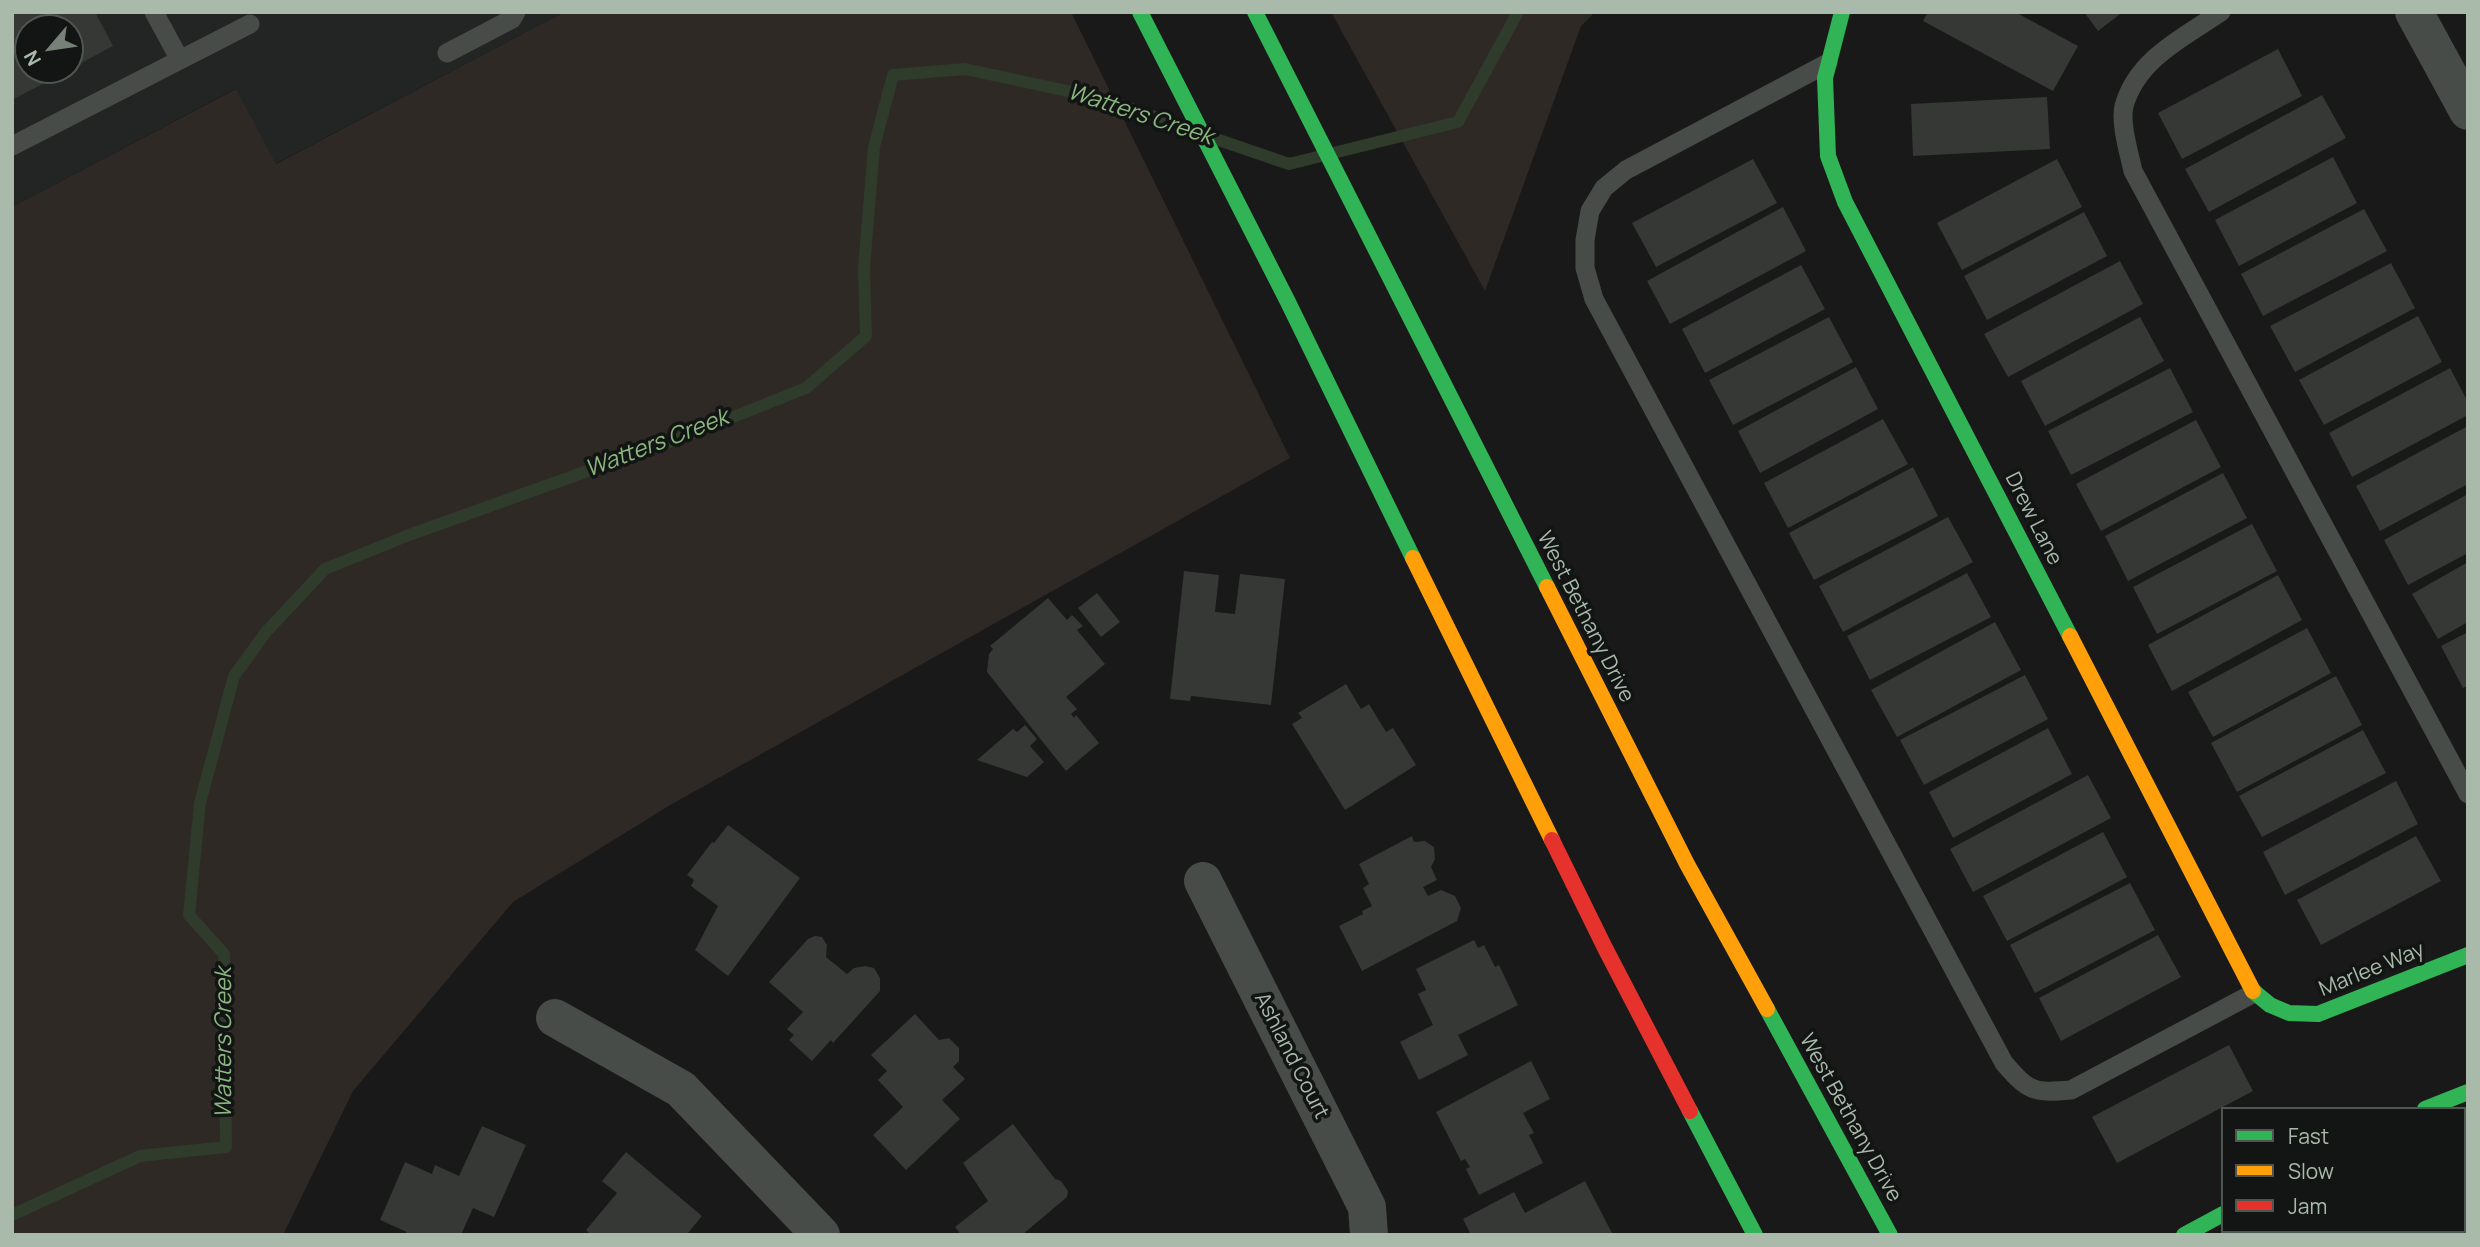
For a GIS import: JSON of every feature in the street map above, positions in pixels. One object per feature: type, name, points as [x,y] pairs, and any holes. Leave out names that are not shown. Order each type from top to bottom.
[{"type":"main road","points":[[1140,12],[1287,300],[1605,948],[1755,1235]]},
{"type":"main road","name":"West Bethany Drive","points":[[1255,12],[1687,864],[1890,1235]]},
{"type":"main road","name":"Drew Lane","points":[[1842,12],[1825,78],[1828,156],[1845,202],[2254,993]]},
{"type":"main road","name":"Marlee Way","points":[[2254,993],[2270,1005],[2290,1013],[2318,1014],[2468,955]]},
{"type":"main road","points":[[2430,1107],[2468,1092]]},
{"type":"main road","points":[[2183,1235],[2221,1215]]},
{"type":"street","points":[[2414,12],[2468,111]]},
{"type":"street","name":"Ashland Court","points":[[1203,881],[1367,1207],[1369,1235]]},
{"type":"street","points":[[555,1018],[681,1089],[821,1235]]},
{"type":"lane","points":[[154,12],[180,60]]},
{"type":"lane","points":[[447,53],[512,19],[516,12]]},
{"type":"lane","points":[[2221,12],[2156,56],[2137,79],[2124,107],[2126,138],[2133,171],[2468,794]]},
{"type":"lane","points":[[12,146],[250,24]]},
{"type":"lane","points":[[1829,63],[1626,170],[1604,188],[1590,211],[1585,240],[1585,268],[1594,299],[2004,1063],[2023,1085],[2045,1092],[2071,1090],[2254,993]]},
{"type":"shaded area","points":[[12,12],[564,12],[275,164],[235,89],[12,207]]},
{"type":"shaded area","points":[[564,12],[1071,12],[1290,458],[672,804],[513,902],[353,1091],[283,1235],[12,1235],[12,207],[236,89],[276,164]]},
{"type":"shaded area","points":[[1331,12],[1595,12],[1581,26],[1485,291]]},
{"type":"building","points":[[12,12],[95,12],[113,46],[84,62],[84,14],[14,14],[14,84],[42,84],[12,100]]},
{"type":"building","points":[[1928,12],[2015,12],[2078,46],[2053,91],[1923,21]]},
{"type":"building","points":[[2084,12],[2123,12],[2098,31]]},
{"type":"building","points":[[2278,49],[2302,96],[2182,159],[2158,113]]},
{"type":"building","points":[[2322,95],[2346,138],[2209,212],[2185,169]]},
{"type":"building","points":[[2047,97],[2050,149],[1913,156],[1911,104]]},
{"type":"building","points":[[2333,157],[2357,203],[2239,266],[2215,220]]},
{"type":"building","points":[[1753,159],[1777,203],[1656,267],[1632,223]]},
{"type":"building","points":[[2057,159],[2082,207],[1962,270],[1937,223]]},
{"type":"building","points":[[1783,207],[1806,251],[1670,324],[1647,281]]},
{"type":"building","points":[[2364,209],[2387,251],[2263,316],[2241,274]]},
{"type":"building","points":[[2084,212],[2107,256],[1987,320],[1964,276]]},
{"type":"building","points":[[2120,261],[2143,304],[2008,377],[1984,334]]},
{"type":"building","points":[[2391,263],[2415,308],[2295,372],[2270,326]]},
{"type":"building","points":[[1801,265],[1825,309],[1705,373],[1682,329]]},
{"type":"building","points":[[2418,316],[2442,362],[2324,425],[2299,380]]},
{"type":"building","points":[[1829,317],[1853,362],[1733,425],[1709,380]]},
{"type":"building","points":[[2140,317],[2164,361],[2045,426],[2021,381]]},
{"type":"building","points":[[1856,367],[1878,409],[1760,473],[1738,431]]},
{"type":"building","points":[[2170,368],[2193,412],[2071,475],[2048,431]]},
{"type":"building","points":[[2450,368],[2468,402],[2468,415],[2352,477],[2329,433]]},
{"type":"building","points":[[1883,419],[1908,464],[1788,528],[1764,483]]},
{"type":"building","points":[[2196,420],[2221,467],[2101,531],[2076,484]]},
{"type":"building","points":[[2468,426],[2468,484],[2380,531],[2356,486]]},
{"type":"building","points":[[1913,467],[1938,516],[1814,580],[1789,533]]},
{"type":"building","points":[[2223,473],[2247,518],[2128,581],[2105,536]]},
{"type":"building","points":[[2468,494],[2468,553],[2408,585],[2384,540]]},
{"type":"building","points":[[1948,517],[1973,562],[1843,632],[1819,586]]},
{"type":"building","points":[[2252,524],[2277,571],[2157,634],[2133,587]]},
{"type":"building","points":[[2468,562],[2468,622],[2438,639],[2412,594]]},
{"type":"building","points":[[1184,571],[1219,575],[1215,612],[1235,614],[1240,574],[1285,579],[1271,705],[1191,696],[1190,701],[1170,699]]},
{"type":"building","points":[[1967,573],[1991,617],[1870,680],[1847,636]]},
{"type":"building","points":[[2278,575],[2302,620],[2172,691],[2148,645]]},
{"type":"building","points":[[1097,593],[1120,622],[1101,637],[1078,608]]},
{"type":"building","points":[[1048,598],[1067,620],[1072,615],[1083,626],[1077,630],[1105,664],[1066,697],[1077,709],[1071,714],[1074,718],[1076,715],[1099,743],[1066,771],[987,672],[989,654],[993,649],[990,646]]},
{"type":"building","points":[[1995,622],[2021,670],[1897,737],[1871,690]]},
{"type":"building","points":[[2307,628],[2331,673],[2213,737],[2188,692]]},
{"type":"building","points":[[2468,632],[2468,686],[2463,688],[2441,646]]},
{"type":"building","points":[[2025,675],[2048,719],[1924,785],[1900,740]]},
{"type":"building","points":[[2336,676],[2362,725],[2237,792],[2211,743]]},
{"type":"building","points":[[1346,684],[1361,709],[1369,704],[1386,732],[1393,728],[1416,765],[1345,810],[1292,724],[1302,718],[1298,713]]},
{"type":"building","points":[[1025,725],[1037,739],[1030,746],[1044,762],[1027,777],[977,760],[1013,729],[1017,732]]},
{"type":"building","points":[[2048,728],[2072,774],[1953,838],[1929,792]]},
{"type":"building","points":[[2363,730],[2386,773],[2262,837],[2239,796]]},
{"type":"building","points":[[2088,775],[2111,818],[1973,892],[1950,849]]},
{"type":"building","points":[[2396,781],[2418,824],[2285,895],[2263,852]]},
{"type":"building","points":[[728,825],[800,878],[728,976],[695,950],[718,906],[691,886],[694,880],[687,875]]},
{"type":"building","points":[[2103,832],[2127,877],[2007,941],[1983,896]]},
{"type":"building","points":[[1412,836],[1414,842],[1425,841],[1434,847],[1435,859],[1431,867],[1437,880],[1423,887],[1428,896],[1441,890],[1455,896],[1461,908],[1457,921],[1362,971],[1339,926],[1363,914],[1362,911],[1372,906],[1363,888],[1369,884],[1359,864]]},
{"type":"building","points":[[2416,836],[2441,881],[2321,945],[2297,900]]},
{"type":"building","points":[[2130,883],[2155,930],[2035,993],[2010,945]]},
{"type":"building","points":[[2158,935],[2181,977],[2061,1041],[2039,998]]},
{"type":"building","points":[[822,937],[827,945],[826,957],[847,974],[854,968],[874,968],[880,978],[880,991],[833,1043],[831,1040],[812,1061],[789,1040],[794,1035],[787,1029],[803,1012],[769,982],[808,939]]},
{"type":"building","points":[[1474,940],[1478,948],[1484,945],[1495,967],[1499,965],[1518,1005],[1458,1035],[1468,1055],[1419,1080],[1400,1042],[1433,1025],[1418,994],[1426,990],[1416,969]]},
{"type":"building","points":[[915,1014],[939,1040],[949,1038],[959,1048],[959,1061],[953,1067],[965,1079],[942,1100],[960,1119],[906,1170],[873,1135],[903,1107],[878,1080],[887,1071],[871,1055]]},
{"type":"building","points":[[2229,1045],[2253,1091],[2117,1163],[2092,1117]]},
{"type":"building","points":[[1531,1061],[1550,1099],[1523,1113],[1534,1133],[1529,1135],[1543,1163],[1479,1195],[1466,1169],[1470,1167],[1465,1159],[1461,1161],[1436,1112]]},
{"type":"building","points":[[1013,1124],[1055,1179],[1061,1181],[1068,1191],[1067,1197],[1022,1235],[961,1235],[955,1227],[988,1201],[963,1163]]},
{"type":"building","points":[[482,1126],[526,1145],[494,1217],[473,1208],[461,1235],[405,1235],[407,1232],[380,1220],[405,1162],[432,1174],[435,1165],[459,1176]]},
{"type":"building","points":[[626,1152],[702,1216],[688,1233],[690,1235],[591,1235],[586,1230],[617,1193],[602,1181]]},
{"type":"building","points":[[1585,1181],[1613,1235],[1471,1235],[1463,1219],[1514,1192],[1525,1213]]},
{"type":"waterway","name":"Watters Creek","points":[[1213,138],[1289,164],[1458,122],[1518,12]]},
{"type":"waterway","name":"Watters Creek","points":[[12,1215],[140,1156],[226,1147],[224,954],[189,915],[200,803],[234,676],[266,632],[325,569],[409,535],[688,435],[806,388],[866,336],[864,268],[874,147],[893,75],[965,69],[1100,98],[1189,129]]},
{"type":"traffic: fast","points":[[1140,12],[1287,300],[1413,558]]},
{"type":"traffic: fast","points":[[1255,12],[1547,587]]},
{"type":"traffic: fast","points":[[1842,12],[1825,78],[1828,156],[1845,202],[2070,636]]},
{"type":"traffic: fast","points":[[2253,991],[2270,1005],[2289,1013],[2318,1014],[2468,955]]},
{"type":"traffic: fast","points":[[1767,1009],[1890,1235]]},
{"type":"traffic: fast","points":[[2430,1107],[2468,1092]]},
{"type":"traffic: fast","points":[[1690,1111],[1755,1235]]},
{"type":"traffic: fast","points":[[2184,1235],[2221,1215]]},
{"type":"traffic: slow","points":[[1413,558],[1552,840]]},
{"type":"traffic: slow","points":[[1547,587],[1687,864],[1767,1009]]},
{"type":"traffic: slow","points":[[2070,636],[2253,991]]},
{"type":"traffic: jam","points":[[1552,840],[1690,1111]]}]
